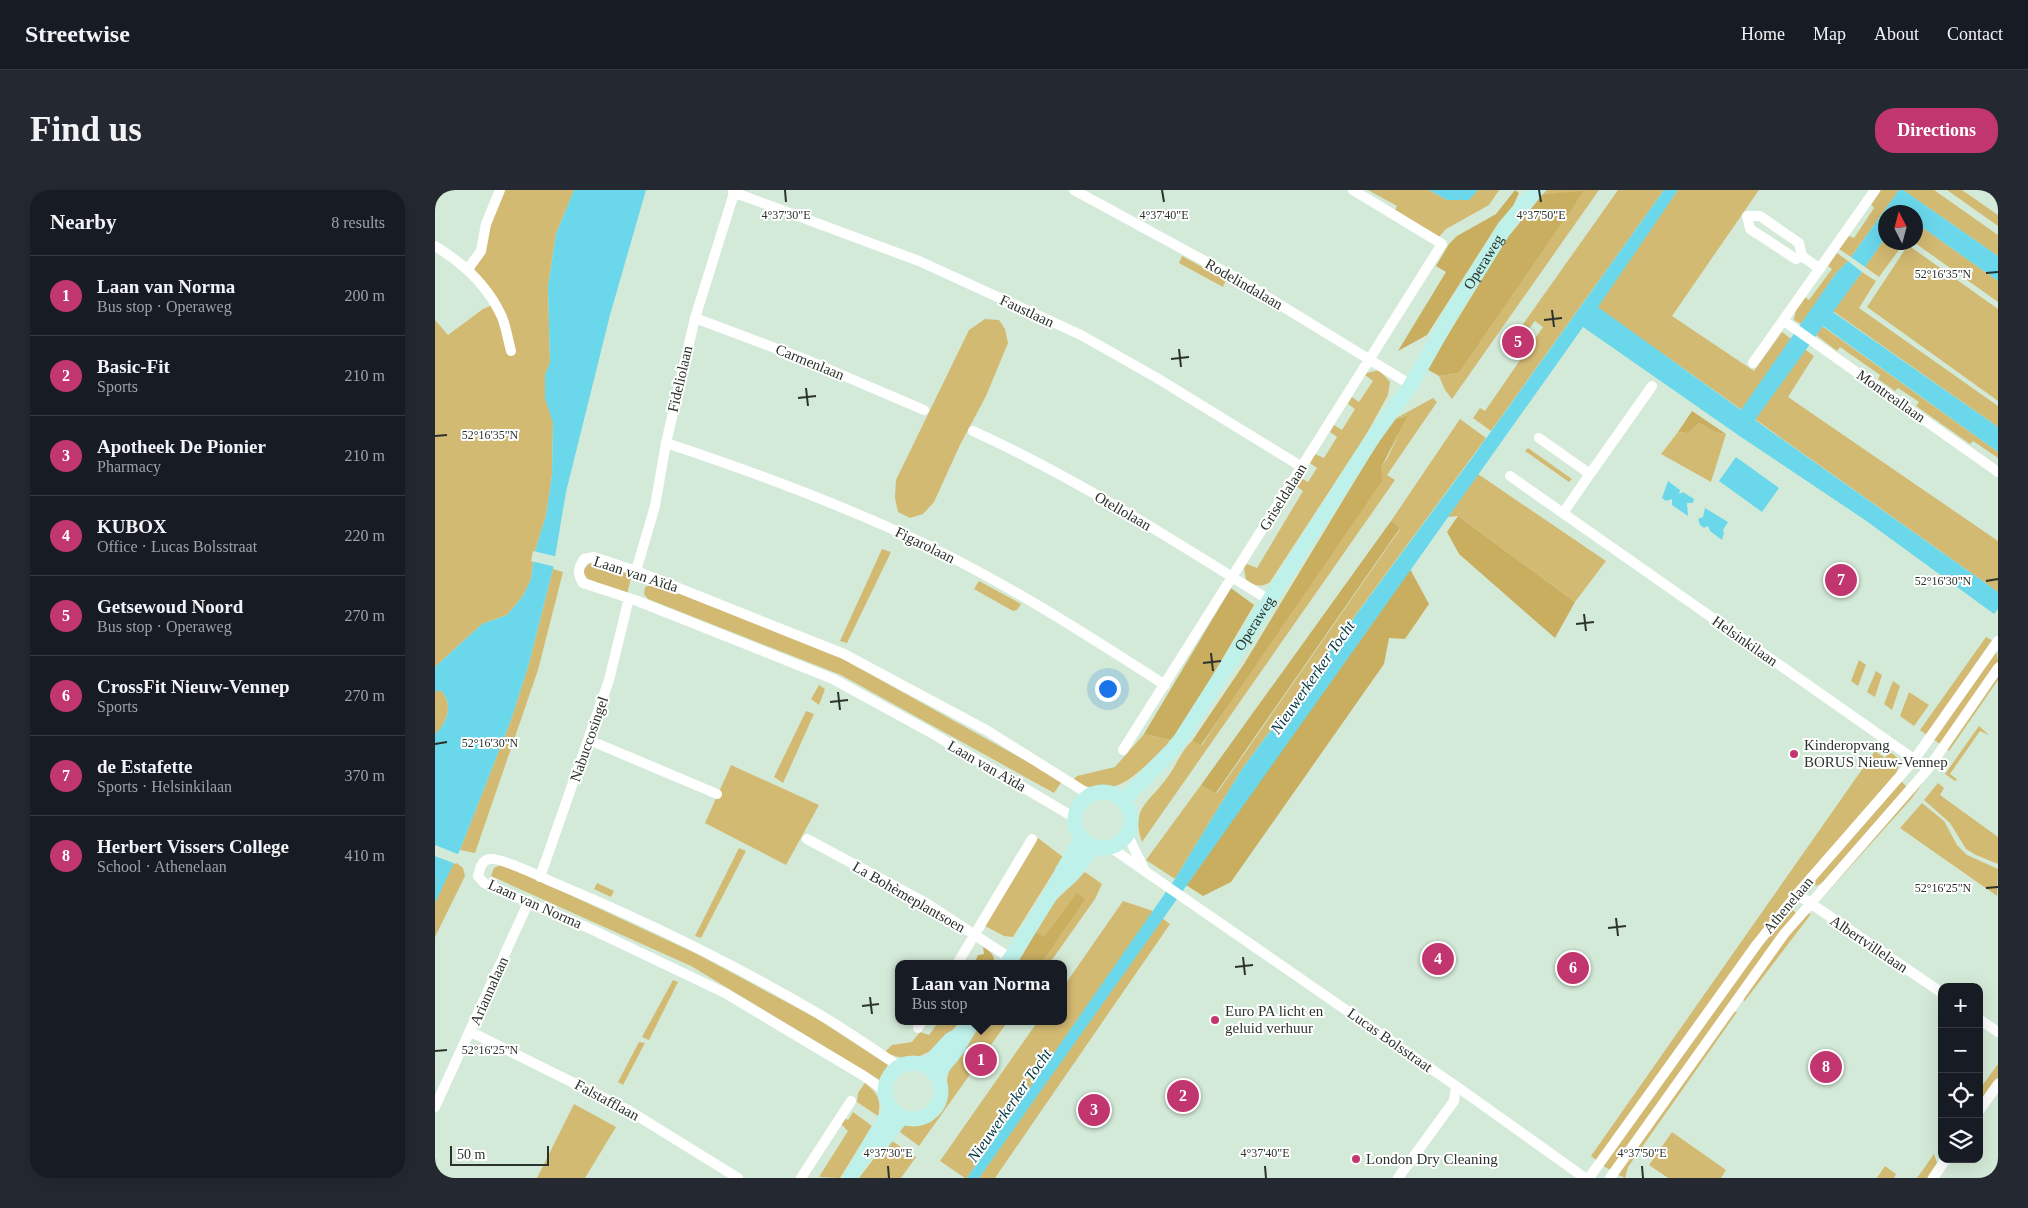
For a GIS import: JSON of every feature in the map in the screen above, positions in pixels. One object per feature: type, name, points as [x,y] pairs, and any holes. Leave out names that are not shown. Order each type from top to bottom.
[{"type":"main road","name":"Operaweg","points":[[1123,801],[1177,745],[1506,226],[1536,190]]},
{"type":"main road","points":[[1101,792],[1109,793],[1123,801],[1130,815],[1127,834],[1110,847],[1088,842],[1078,832],[1075,818],[1080,803],[1090,795],[1101,792]]},
{"type":"main road","points":[[1009,960],[1053,891],[1063,870],[1088,842]]},
{"type":"main road","points":[[931,1070],[959,1047],[968,1026]]},
{"type":"main road","points":[[913,1063],[931,1070],[941,1090],[938,1105],[926,1116],[910,1119],[897,1114],[885,1091],[889,1077],[900,1067],[913,1063]]},
{"type":"main road","points":[[850,1178],[867,1152],[873,1134],[897,1114]]},
{"type":"street","points":[[469,269],[481,250],[487,224],[500,190]]},
{"type":"street","name":"Rodelindalaan","points":[[1074,190],[1238,279],[1407,382]]},
{"type":"street","name":"Griseldalaan","points":[[1123,750],[1442,244],[1353,190]]},
{"type":"street","points":[[1753,363],[1875,190]]},
{"type":"street","name":"Fideliolaan","points":[[636,571],[655,506],[666,443],[695,318],[734,191]]},
{"type":"street","name":"Faustlaan","points":[[734,191],[919,261],[1081,335],[1157,378],[1302,468]]},
{"type":"street","points":[[1802,256],[1796,259],[1782,252],[1750,229],[1747,216],[1760,216],[1799,243],[1802,256],[1820,269]]},
{"type":"street","points":[[435,246],[469,269],[501,316],[511,351]]},
{"type":"street","name":"Carmenlaan","points":[[695,318],[807,360],[924,410]]},
{"type":"street","name":"Montreallaan","points":[[1784,321],[1998,472]]},
{"type":"street","points":[[1563,513],[1651,386]]},
{"type":"street","name":"Otellolaan","points":[[973,431],[1013,449],[1172,539],[1269,600]]},
{"type":"street","points":[[1539,438],[1590,474]]},
{"type":"street","name":"Figarolaan","points":[[666,443],[784,484],[901,533],[960,562],[1037,606],[1165,685]]},
{"type":"street","name":"Helsinkilaan","points":[[1510,476],[1928,769]]},
{"type":"street","name":"Laan van Aïda","points":[[1075,818],[928,731],[833,680],[629,598],[583,583],[578,573],[579,566],[584,559],[594,557],[636,571],[844,654],[985,730],[1090,795]]},
{"type":"street","name":"Nabuccosingel","points":[[540,877],[609,680],[629,598]]},
{"type":"street","name":"Athenelaan","points":[[1589,1178],[1757,944],[1797,894],[1914,760],[1998,641]]},
{"type":"street","name":"Athenelaan","points":[[1610,1178],[1755,973],[1809,903],[1928,769],[1998,668]]},
{"type":"street","points":[[589,740],[717,794]]},
{"type":"street","points":[[1127,834],[1144,869]]},
{"type":"street","name":"La Bohèmeplantsoen","points":[[807,839],[926,903],[974,935],[1007,960]]},
{"type":"street","points":[[959,960],[1032,839]]},
{"type":"street","name":"Lucas Bolsstraat","points":[[1110,847],[1132,864],[1144,869],[1165,883],[1585,1178]]},
{"type":"street","name":"Laan van Norma","points":[[885,1091],[865,1076],[725,993],[529,901],[484,883],[478,876],[481,866],[488,859],[492,858],[540,877],[699,948],[824,1017],[900,1067]]},
{"type":"street","name":"Albertvillelaan","points":[[1797,894],[1938,990]]},
{"type":"street","name":"Ariannalaan","points":[[435,1107],[471,1032],[529,901]]},
{"type":"street","points":[[1983,1022],[1998,1032]]},
{"type":"street","name":"Falstafflaan","points":[[471,1032],[628,1110],[738,1178]]},
{"type":"street","points":[[1983,1105],[1998,1084]]},
{"type":"street","points":[[1398,1178],[1454,1101],[1456,1086]]},
{"type":"street","points":[[801,1178],[851,1100]]},
{"type":"street","points":[[1933,1178],[1942,1163]]},
{"type":"shaded area","points":[[504,190],[574,190],[556,234],[548,287],[550,363],[545,375],[546,398],[553,423],[552,475],[546,516],[535,551],[531,579],[523,596],[507,615],[482,624],[435,667],[435,320],[448,335],[483,309],[497,303],[474,269],[483,256],[491,223]]},
{"type":"shaded area","points":[[1368,190],[1429,190],[1447,200],[1469,200],[1478,190],[1499,190],[1489,205],[1446,229],[1439,237],[1395,210],[1397,206]]},
{"type":"shaded area","points":[[1515,190],[1519,193],[1513,206],[1499,222],[1427,335],[1398,351],[1446,272],[1436,266],[1449,244],[1457,236],[1496,214]]},
{"type":"shaded area","points":[[1547,190],[1599,190],[1452,399],[1445,390],[1439,376],[1459,373],[1583,192],[1543,194]]},
{"type":"shaded area","points":[[1618,190],[1664,190],[1491,431],[1473,418],[1480,408],[1485,411],[1543,327],[1535,321],[1527,331],[1521,327]]},
{"type":"shaded area","points":[[1678,190],[1759,190],[1672,316],[1754,371],[1782,332],[1814,356],[1788,397],[1998,541],[1998,592],[1597,307]]},
{"type":"shaded area","points":[[1881,190],[1899,190],[1888,205],[1878,205],[1878,219],[1851,257],[1839,249],[1849,236],[1854,238],[1874,208],[1871,204]]},
{"type":"shaded area","points":[[1903,190],[1934,190],[1998,235],[1998,256]]},
{"type":"shaded area","points":[[1947,190],[1962,190],[1998,215],[1998,226]]},
{"type":"shaded area","points":[[1584,191],[1459,373],[1439,376],[1427,369],[1508,237],[1543,194]]},
{"type":"shaded area","points":[[1923,228],[1998,281],[1998,302],[1923,249]]},
{"type":"shaded area","points":[[1878,248],[1878,250],[1899,250],[1879,277],[1865,267]]},
{"type":"shaded area","points":[[1905,250],[1915,250],[1998,309],[1998,401],[1867,307]]},
{"type":"shaded area","points":[[1837,253],[1848,261],[1836,273],[1801,324],[1794,320],[1796,309],[1805,297],[1809,300],[1832,269],[1828,266]]},
{"type":"shaded area","points":[[1182,256],[1226,280],[1223,287],[1179,263]]},
{"type":"shaded area","points":[[1862,272],[1876,281],[1859,308],[1998,406],[1998,427],[1833,311]]},
{"type":"shaded area","points":[[985,319],[999,320],[1005,329],[1008,343],[986,396],[960,445],[934,502],[923,514],[910,518],[898,512],[895,498],[896,480],[969,330]]},
{"type":"shaded area","points":[[1822,326],[1998,452],[1998,458],[1973,441],[1970,444],[1916,406],[1919,402],[1898,388],[1895,391],[1878,379],[1880,375],[1840,347],[1837,351],[1816,335]]},
{"type":"shaded area","points":[[1379,370],[1390,382],[1388,395],[1366,435],[1270,582],[1261,586],[1249,582],[1246,580],[1244,568],[1247,564],[1257,568],[1303,491],[1296,486],[1301,478],[1308,482],[1317,468],[1310,463],[1315,454],[1324,458],[1337,437],[1330,432],[1334,425],[1342,430],[1355,409],[1348,404],[1352,397],[1359,402],[1373,381],[1365,375]]},
{"type":"shaded area","points":[[1433,398],[1437,402],[1387,475],[1395,480],[1142,842],[1138,821],[1143,806],[1160,787],[1188,745],[1192,741],[1202,745],[1388,457],[1407,415],[1391,421]]},
{"type":"shaded area","points":[[1692,411],[1726,434],[1715,432],[1699,423],[1688,433],[1678,432]]},
{"type":"shaded area","points":[[1408,415],[1381,468],[1382,481],[1201,745],[1192,741],[1244,664],[1391,421]]},
{"type":"shaded area","points":[[1460,419],[1486,438],[1242,769],[1175,879],[1146,860],[1201,785],[1217,793],[1400,529],[1391,521]]},
{"type":"shaded area","points":[[1699,423],[1715,432],[1726,434],[1711,482],[1661,454],[1678,432],[1688,433]]},
{"type":"shaded area","points":[[1528,448],[1572,479],[1569,482],[1525,451]]},
{"type":"shaded area","points":[[1478,474],[1606,561],[1575,602],[1458,516],[1448,517]]},
{"type":"shaded area","points":[[1458,516],[1575,602],[1555,638],[1459,554],[1447,532]]},
{"type":"shaded area","points":[[1391,521],[1400,528],[1216,793],[1201,785]]},
{"type":"shaded area","points":[[882,549],[891,552],[847,643],[840,641]]},
{"type":"shaded area","points":[[590,563],[632,574],[627,594],[588,579],[584,574],[584,569]]},
{"type":"shaded area","points":[[553,569],[563,572],[538,670],[475,853],[460,850],[511,720],[528,667]]},
{"type":"shaded area","points":[[1410,569],[1429,604],[1405,639],[1389,638],[1384,664],[1231,882],[1203,896],[1186,885]]},
{"type":"shaded area","points":[[979,581],[1021,604],[1017,610],[1013,611],[974,589]]},
{"type":"shaded area","points":[[655,582],[843,659],[1062,781],[1054,793],[841,675],[648,599],[644,594],[645,587]]},
{"type":"shaded area","points":[[1231,588],[1254,605],[1181,729],[1170,740],[1144,734]]},
{"type":"shaded area","points":[[1986,637],[1992,640],[1927,735],[1920,730]]},
{"type":"shaded area","points":[[1996,650],[1998,661],[1940,744],[1933,739]]},
{"type":"shaded area","points":[[1859,660],[1866,665],[1858,686],[1851,681]]},
{"type":"shaded area","points":[[1876,671],[1882,675],[1875,697],[1867,692]]},
{"type":"shaded area","points":[[1998,674],[1998,680],[1949,751],[1946,749]]},
{"type":"shaded area","points":[[1893,681],[1900,686],[1892,710],[1884,704]]},
{"type":"shaded area","points":[[819,685],[825,689],[819,705],[811,699]]},
{"type":"shaded area","points":[[440,690],[447,700],[448,712],[443,724],[435,734],[435,692]]},
{"type":"shaded area","points":[[1909,692],[1929,705],[1914,726],[1900,716]]},
{"type":"shaded area","points":[[806,711],[814,714],[783,783],[774,777]]},
{"type":"shaded area","points":[[1979,726],[1989,735],[1980,731],[1950,774],[1957,779],[1955,781],[1945,774]]},
{"type":"shaded area","points":[[1144,734],[1170,740],[1145,766],[1125,782],[1114,787],[1101,788],[1088,787],[1072,781],[1077,776],[1115,767]]},
{"type":"shaded area","points":[[1875,751],[1885,758],[1890,752],[1898,758],[1899,765],[1896,774],[1803,880],[1598,1161],[1591,1156]]},
{"type":"shaded area","points":[[731,765],[819,805],[786,865],[705,823]]},
{"type":"shaded area","points":[[1900,780],[1907,787],[1822,883],[1816,886],[1813,881]]},
{"type":"shaded area","points":[[1924,781],[1912,798],[1824,896]]},
{"type":"shaded area","points":[[1938,783],[1944,788],[1940,795],[1998,837],[1998,864],[1966,849],[1950,823],[1924,800]]},
{"type":"shaded area","points":[[1922,803],[1944,821],[1957,845],[1967,855],[1998,869],[1997,896],[1900,828]]},
{"type":"shaded area","points":[[1038,838],[1063,857],[1013,937],[1004,936],[985,926]]},
{"type":"shaded area","points":[[739,848],[746,851],[701,938],[695,936]]},
{"type":"shaded area","points":[[454,861],[463,868],[465,876],[435,937],[435,903]]},
{"type":"shaded area","points":[[503,864],[697,954],[816,1018],[888,1065],[880,1080],[691,966],[491,876],[494,868]]},
{"type":"shaded area","points":[[1085,872],[1102,884],[1095,899],[1052,960],[1044,960],[1084,899],[1077,894],[1044,938],[1036,932],[1054,902]]},
{"type":"shaded area","points":[[597,883],[614,891],[611,897],[594,889]]},
{"type":"shaded area","points":[[1077,893],[1085,899],[1044,960],[1019,960],[1036,932],[1044,937]]},
{"type":"shaded area","points":[[1123,901],[1153,911],[967,1178],[965,1178],[940,1161],[1035,1025],[1067,1025],[1067,982]]},
{"type":"shaded area","points":[[1791,908],[1796,913],[1611,1170],[1603,1166],[1753,954]]},
{"type":"shaded area","points":[[1808,914],[1811,914],[1744,1002],[1743,997],[1784,940]]},
{"type":"shaded area","points":[[1162,918],[1170,924],[995,1178],[979,1178]]},
{"type":"shaded area","points":[[983,947],[992,954],[994,960],[976,960],[978,955],[984,954]]},
{"type":"shaded area","points":[[673,980],[678,982],[649,1040],[642,1037]]},
{"type":"shaded area","points":[[1733,1012],[1737,1012],[1628,1167],[1625,1178],[1617,1174]]},
{"type":"shaded area","points":[[936,1025],[956,1025],[936,1047],[918,1057],[897,1057],[885,1052],[892,1045],[912,1042],[920,1032],[929,1035]]},
{"type":"shaded area","points":[[980,1025],[1005,1025],[919,1146],[897,1130],[906,1124],[931,1119],[942,1110],[946,1098],[948,1073]]},
{"type":"shaded area","points":[[639,1042],[645,1043],[623,1085],[618,1082]]},
{"type":"shaded area","points":[[1998,1064],[1998,1077],[1983,1098],[1983,1085]]},
{"type":"shaded area","points":[[865,1083],[878,1097],[878,1116],[857,1102],[858,1093]]},
{"type":"shaded area","points":[[574,1104],[616,1127],[585,1178],[537,1178]]},
{"type":"shaded area","points":[[853,1112],[872,1126],[840,1178],[819,1177],[848,1131],[841,1124],[844,1118],[848,1120]]},
{"type":"shaded area","points":[[1672,1132],[1726,1170],[1721,1178],[1668,1178],[1649,1165]]},
{"type":"shaded area","points":[[889,1139],[901,1147],[899,1152],[908,1158],[911,1154],[916,1157],[901,1178],[859,1178]]},
{"type":"shaded area","points":[[1934,1154],[1937,1163],[1927,1178],[1917,1178]]},
{"type":"shaded area","points":[[1885,1166],[1896,1174],[1894,1178],[1877,1178]]},
{"type":"water","points":[[574,190],[646,190],[610,315],[566,492],[553,569],[528,667],[511,720],[460,850],[435,903],[435,734],[446,718],[448,706],[447,700],[440,690],[435,692],[435,667],[482,624],[507,615],[523,596],[531,579],[535,551],[546,516],[552,475],[553,423],[545,398],[545,375],[550,363],[548,287],[556,234]]},
{"type":"water","points":[[1429,190],[1478,190],[1469,200],[1447,200]]},
{"type":"water","name":"Nieuwerkerker Tocht","points":[[1664,190],[1678,190],[1598,307],[1741,410],[1836,273],[1848,261],[1862,272],[1833,312],[1998,427],[1998,452],[1823,326],[1755,420],[1998,592],[1998,609],[1994,614],[1865,520],[1741,437],[1583,327],[979,1178],[967,1178],[1175,879],[1242,769],[1472,458]]},
{"type":"water","points":[[1899,190],[1903,190],[1998,256],[1998,281],[1923,228],[1923,205],[1888,205]]},
{"type":"water","points":[[1878,219],[1878,248],[1865,267],[1851,257]]},
{"type":"water","points":[[1736,457],[1779,488],[1762,512],[1719,481]]},
{"type":"water","points":[[1668,481],[1680,490],[1679,494],[1683,492],[1694,499],[1693,503],[1687,503],[1688,516],[1672,505],[1672,499],[1666,501],[1662,498]]},
{"type":"water","points":[[1705,508],[1728,522],[1723,530],[1722,540],[1710,531],[1708,526],[1704,528],[1700,525],[1698,519],[1703,517]]},
{"type":"pier","points":[[533,551],[558,557],[556,567],[531,561]]},
{"type":"pier","points":[[435,845],[460,855],[456,864],[435,856]]},
{"type":"place","name":"Getsewoud Noord","points":[[1518,342]]},
{"type":"place","name":"de Estafette","points":[[1841,580]]},
{"type":"place","name":"Kinderopvang BORUS Nieuw-Vennep","points":[[1794,754]]},
{"type":"place","name":"KUBOX","points":[[1438,959]]},
{"type":"place","name":"CrossFit Nieuw-Vennep","points":[[1573,968]]},
{"type":"place","name":"Euro PA licht en geluid verhuur","points":[[1215,1020]]},
{"type":"place","name":"Laan van Norma","points":[[981,1060]]},
{"type":"place","name":"Herbert Vissers College","points":[[1826,1067]]},
{"type":"place","name":"Basic-Fit","points":[[1183,1096]]},
{"type":"place","name":"Apotheek De Pionier","points":[[1094,1110]]},
{"type":"place","name":"London Dry Cleaning","points":[[1356,1159]]}]
